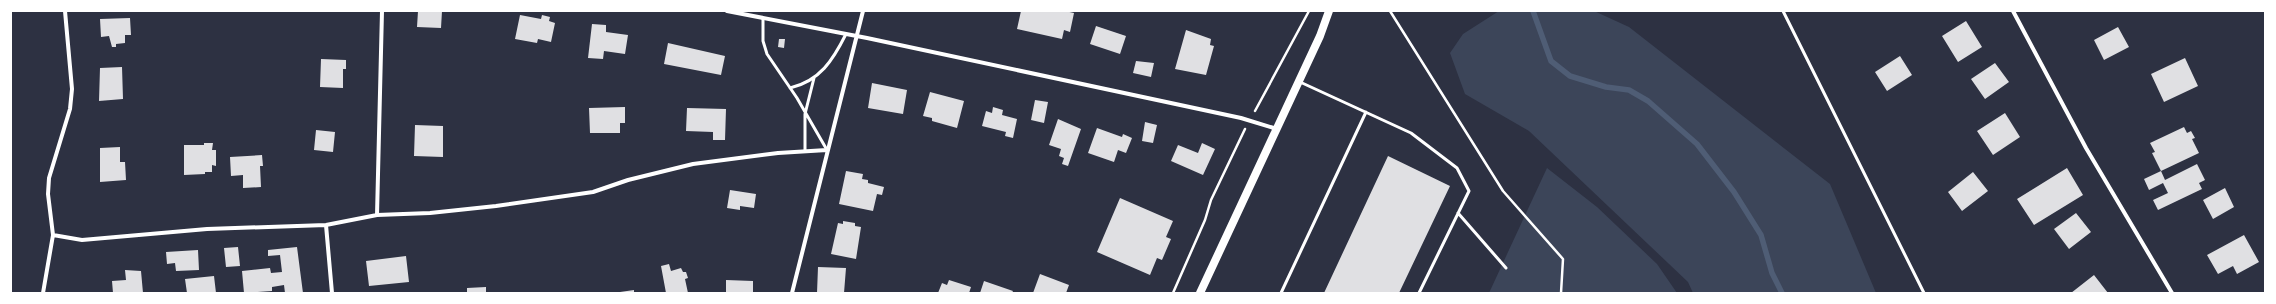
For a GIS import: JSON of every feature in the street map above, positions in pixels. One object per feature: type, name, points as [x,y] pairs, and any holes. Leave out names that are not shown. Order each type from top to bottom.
[{"type":"main road","points":[[1200,293],[1299,82],[1329,11]]},
{"type":"street","points":[[43,293],[53,234],[48,194],[49,178],[70,109],[72,89],[65,11]]},
{"type":"street","points":[[377,215],[382,11]]},
{"type":"street","points":[[726,11],[856,36],[1249,120],[1277,129]]},
{"type":"street","points":[[792,293],[863,11]]},
{"type":"street","points":[[2013,11],[2086,148],[2172,293]]},
{"type":"street","points":[[53,234],[82,240],[207,229],[326,225],[377,215],[430,213],[496,206],[593,192],[628,180],[693,164],[805,151],[827,150]]},
{"type":"street","points":[[326,225],[332,293]]},
{"type":"lane","points":[[1783,11],[1924,293]]},
{"type":"lane","points":[[763,18],[763,41],[767,54],[790,88],[804,114],[827,150]]},
{"type":"lane","points":[[790,88],[802,85],[814,78],[835,56],[846,34]]},
{"type":"lane","points":[[805,151],[804,114],[814,78]]},
{"type":"lane","points":[[1299,82],[1411,133],[1457,168],[1469,191],[1419,293]]},
{"type":"lane","points":[[1281,293],[1366,112]]},
{"type":"lane","points":[[1458,213],[1506,268]]},
{"type":"path","points":[[1173,293],[1205,220],[1212,200],[1249,120],[1309,11]]},
{"type":"path","points":[[1390,11],[1503,191],[1563,259],[1561,293]]},
{"type":"shaded area","points":[[1499,11],[1594,11],[1629,27],[1830,184],[1876,293],[1693,293],[1688,282],[1529,131],[1465,94],[1450,53],[1463,34]]},
{"type":"shaded area","points":[[1547,168],[1597,207],[1657,264],[1677,293],[1489,293]]},
{"type":"building","points":[[418,11],[442,11],[441,28],[417,27]]},
{"type":"building","points":[[1021,11],[1065,11],[1074,13],[1070,32],[1064,30],[1062,39],[1017,29]]},
{"type":"building","points":[[520,15],[541,19],[542,15],[550,17],[549,21],[555,23],[551,42],[538,39],[537,43],[515,39]]},
{"type":"building","points":[[130,18],[131,35],[125,35],[125,43],[116,44],[116,47],[112,47],[109,36],[101,37],[100,19]]},
{"type":"building","points":[[1966,21],[1982,47],[1958,62],[1942,36]]},
{"type":"building","points":[[592,24],[606,25],[606,32],[628,35],[625,54],[604,51],[603,59],[588,58]]},
{"type":"building","points":[[1096,26],[1126,36],[1120,54],[1090,44]]},
{"type":"building","points":[[2118,27],[2129,47],[2104,60],[2094,40]]},
{"type":"building","points":[[1186,30],[1211,39],[1210,45],[1214,46],[1206,75],[1175,69]]},
{"type":"building","points":[[779,39],[785,39],[784,48],[778,47]]},
{"type":"building","points":[[668,43],[725,56],[721,75],[664,64]]},
{"type":"building","points":[[1900,56],[1912,75],[1887,91],[1875,72]]},
{"type":"building","points":[[2185,58],[2198,86],[2164,102],[2151,74]]},
{"type":"building","points":[[321,59],[346,60],[346,69],[343,69],[343,88],[320,87]]},
{"type":"building","points":[[1136,61],[1154,63],[1151,77],[1133,73]]},
{"type":"building","points":[[1995,63],[2009,82],[1985,99],[1971,79]]},
{"type":"building","points":[[122,67],[123,99],[99,101],[100,68]]},
{"type":"building","points":[[872,83],[907,90],[903,114],[868,108]]},
{"type":"building","points":[[930,92],[964,101],[957,128],[932,121],[932,118],[923,116]]},
{"type":"building","points":[[1035,100],[1048,102],[1044,123],[1031,120]]},
{"type":"building","points":[[625,107],[625,123],[620,123],[620,133],[590,133],[589,108]]},
{"type":"building","points":[[993,107],[1003,110],[1002,115],[1017,119],[1013,138],[1005,136],[1006,132],[982,126],[986,111],[992,113]]},
{"type":"building","points":[[687,108],[726,109],[725,140],[713,140],[713,132],[686,131]]},
{"type":"building","points":[[2005,113],[2020,137],[1993,155],[1977,131]]},
{"type":"building","points":[[1058,119],[1081,129],[1068,166],[1062,164],[1064,158],[1059,156],[1061,149],[1049,145]]},
{"type":"building","points":[[1145,122],[1157,125],[1153,143],[1142,141]]},
{"type":"building","points":[[415,125],[443,126],[443,157],[414,156]]},
{"type":"building","points":[[2184,127],[2187,133],[2191,131],[2195,138],[2192,139],[2199,153],[2161,171],[2152,153],[2155,152],[2150,143]]},
{"type":"building","points":[[1097,128],[1122,137],[1123,134],[1132,138],[1126,153],[1118,150],[1114,162],[1088,153]]},
{"type":"building","points":[[316,130],[335,132],[333,152],[314,150]]},
{"type":"building","points":[[204,143],[213,143],[212,150],[216,150],[216,166],[212,165],[212,172],[205,172],[205,174],[184,175],[184,145],[204,145]]},
{"type":"building","points":[[1202,143],[1215,149],[1203,175],[1171,161],[1178,145],[1198,153]]},
{"type":"building","points":[[120,147],[120,162],[125,162],[126,180],[100,182],[100,148]]},
{"type":"building","points":[[262,155],[263,166],[260,166],[261,187],[243,188],[243,175],[231,176],[230,157]]},
{"type":"building","points":[[1388,156],[1450,186],[1399,293],[1324,293]]},
{"type":"building","points":[[2197,164],[2205,180],[2199,183],[2202,189],[2158,210],[2153,200],[2168,193],[2163,183],[2149,190],[2144,179],[2161,171],[2165,180]]},
{"type":"building","points":[[2067,168],[2083,195],[2034,225],[2017,199]]},
{"type":"building","points":[[846,171],[863,174],[862,179],[868,180],[868,183],[884,187],[882,195],[877,194],[873,211],[839,204]]},
{"type":"building","points":[[1973,172],[1988,191],[1962,211],[1948,192]]},
{"type":"building","points":[[2225,188],[2234,207],[2213,219],[2203,200]]},
{"type":"building","points":[[730,190],[756,194],[754,208],[740,206],[740,210],[727,208]]},
{"type":"building","points":[[1120,198],[1173,221],[1166,237],[1171,239],[1162,260],[1157,258],[1150,275],[1097,252]]},
{"type":"building","points":[[2076,213],[2091,232],[2069,249],[2054,229]]},
{"type":"building","points":[[843,221],[855,223],[855,226],[861,227],[856,259],[831,254],[838,223],[843,224]]},
{"type":"building","points":[[2244,235],[2259,262],[2237,274],[2233,266],[2218,274],[2207,255]]},
{"type":"building","points":[[238,247],[240,266],[226,267],[224,248]]},
{"type":"building","points":[[297,247],[303,293],[285,293],[284,285],[272,287],[272,291],[244,293],[242,271],[270,268],[271,273],[282,272],[280,255],[268,256],[268,250]]},
{"type":"building","points":[[198,250],[199,270],[176,271],[175,263],[167,264],[166,252]]},
{"type":"building","points":[[406,256],[409,282],[369,286],[366,261]]},
{"type":"building","points":[[669,264],[671,271],[681,268],[683,272],[686,272],[688,278],[685,279],[688,293],[666,293],[661,266]]},
{"type":"building","points":[[818,267],[846,268],[844,293],[817,293]]},
{"type":"building","points":[[125,270],[141,271],[143,293],[113,293],[112,281],[126,280]]},
{"type":"building","points":[[1040,274],[1069,285],[1066,293],[1033,293]]},
{"type":"building","points":[[2094,275],[2108,293],[2071,293]]},
{"type":"building","points":[[214,276],[216,293],[187,293],[185,279]]},
{"type":"building","points":[[726,280],[753,281],[753,293],[726,293]]},
{"type":"building","points":[[949,280],[971,287],[969,293],[938,293],[942,283],[947,285]]},
{"type":"building","points":[[984,281],[1013,291],[1012,293],[980,293]]},
{"type":"building","points":[[486,287],[486,293],[467,293],[467,288]]},
{"type":"building","points":[[634,290],[634,293],[620,293],[620,292]]},
{"type":"waterway","points":[[1533,11],[1551,61],[1570,76],[1606,87],[1629,90],[1648,101],[1697,144],[1734,192],[1761,235],[1772,273],[1782,293]]}]
